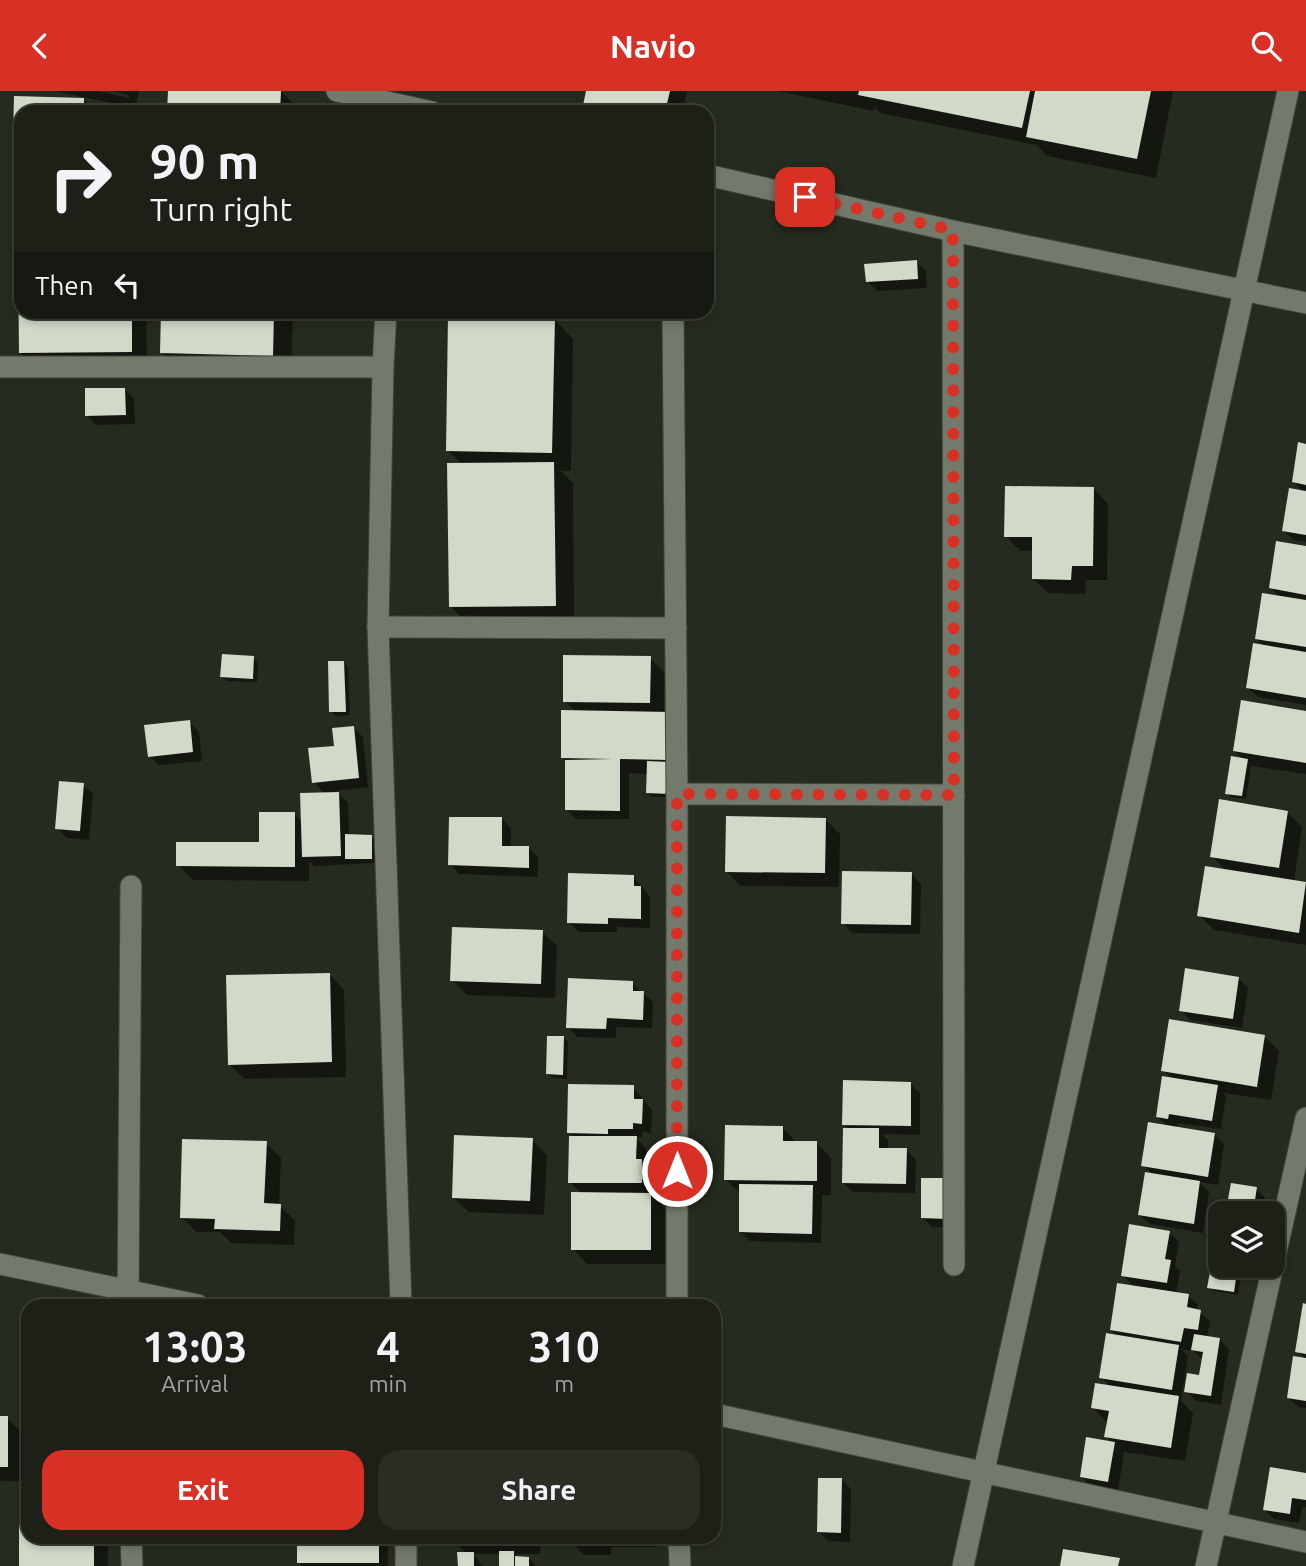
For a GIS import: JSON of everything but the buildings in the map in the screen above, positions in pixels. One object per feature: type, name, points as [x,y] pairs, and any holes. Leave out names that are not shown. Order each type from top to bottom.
[{"type":"street","points":[[337,91],[399,102]]},
{"type":"street","points":[[963,1566],[1288,91]]},
{"type":"street","points":[[714,177],[953,230],[1306,303]]},
{"type":"street","points":[[953,230],[954,1265]]},
{"type":"street","points":[[386,319],[379,627],[401,1299]]},
{"type":"street","points":[[673,319],[677,1299]]},
{"type":"street","points":[[0,367],[383,367]]},
{"type":"street","points":[[379,627],[676,628]]},
{"type":"street","points":[[677,794],[954,795]]},
{"type":"street","points":[[0,1264],[128,1298],[131,885]]},
{"type":"street","points":[[1206,1566],[1306,1118]]},
{"type":"street","points":[[721,1415],[1306,1542]]},
{"type":"street","points":[[131,1544],[132,1566]]},
{"type":"street","points":[[406,1544],[406,1566]]},
{"type":"street","points":[[679,1544],[680,1566]]},
{"type":"route","points":[[677,1171],[677,794],[954,795],[953,230],[805,197]]}]
